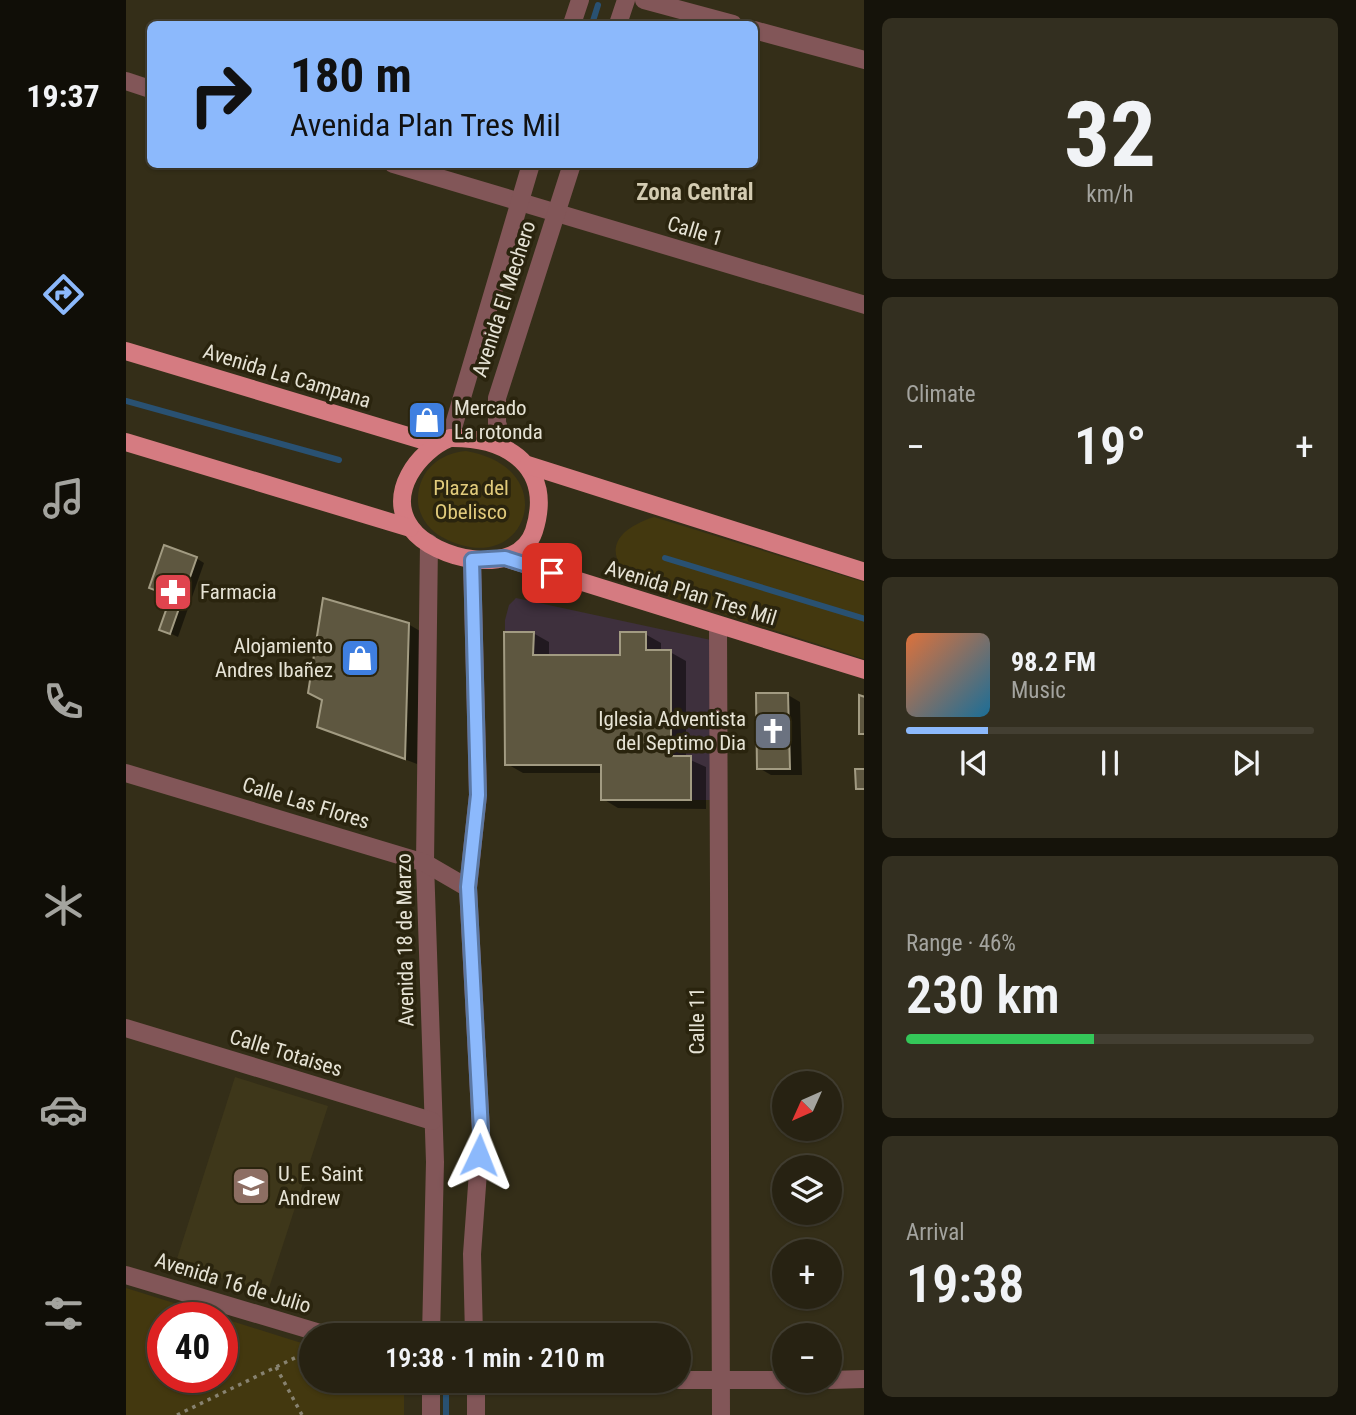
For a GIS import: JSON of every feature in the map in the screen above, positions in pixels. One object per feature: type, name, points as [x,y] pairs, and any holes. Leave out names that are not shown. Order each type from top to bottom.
[{"type":"main road","name":"Avenida La Campana","points":[[126,351],[442,441]]},
{"type":"main road","points":[[410,528],[404,491],[409,472],[420,456],[442,441],[483,441],[506,449],[528,465],[864,572]]},
{"type":"main road","points":[[126,442],[410,528],[438,550],[472,560],[505,558],[520,552],[532,537],[540,512],[539,487],[528,465]]},
{"type":"main road","name":"Avenida Plan Tres Mil","points":[[505,558],[864,670]]},
{"type":"street","points":[[573,21],[580,0]]},
{"type":"street","points":[[619,21],[626,0]]},
{"type":"street","points":[[644,0],[722,21]]},
{"type":"street","points":[[758,31],[864,60]]},
{"type":"street","points":[[126,81],[147,88]]},
{"type":"street","name":"Calle 1","points":[[406,168],[864,305]]},
{"type":"street","name":"Avenida El Mechero","points":[[442,441],[530,168]]},
{"type":"street","name":"Avenida El Mechero","points":[[506,449],[497,423],[497,398],[571,168]]},
{"type":"street","name":"Avenida 18 de Marzo","points":[[429,543],[425,863],[432,1121],[431,1323]]},
{"type":"street","points":[[472,560],[478,795],[468,887],[481,1131],[472,1254],[474,1323]]},
{"type":"street","name":"Calle 11","points":[[718,626],[721,1415]]},
{"type":"street","name":"Calle Las Flores","points":[[126,773],[425,863],[468,887]]},
{"type":"street","name":"Calle Totaises","points":[[126,1028],[432,1121]]},
{"type":"street","name":"Avenida 16 de Julio","points":[[126,1275],[299,1327]]},
{"type":"street","points":[[691,1380],[772,1380]]},
{"type":"street","points":[[842,1380],[864,1380]]},
{"type":"street","points":[[431,1393],[431,1415]]},
{"type":"street","points":[[475,1393],[476,1415]]},
{"type":"path","points":[[181,1414],[299,1356]]},
{"type":"path","points":[[276,1367],[302,1415]]},
{"type":"shaded area","points":[[516,598],[711,640],[713,800],[601,800],[600,765],[505,765],[505,620],[509,605]]},
{"type":"shaded area","name":"U. E. Saint Andrew","points":[[235,1077],[328,1106],[268,1291],[175,1265]]},
{"type":"green space","name":"Plaza del Obelisco","points":[[466,451],[497,461],[516,478],[524,498],[523,518],[513,534],[495,545],[471,547],[442,537],[428,526],[419,509],[419,488],[427,471],[440,459]]},
{"type":"green space","points":[[654,517],[864,582],[864,659],[639,587],[620,565],[616,546],[628,530]]},
{"type":"green space","points":[[126,1288],[171,1302],[147,1302],[147,1393],[238,1393],[238,1323],[299,1342],[299,1393],[404,1393],[404,1415],[126,1415]]},
{"type":"building","name":"Farmacia","points":[[164,545],[197,557],[170,634],[159,630],[171,596],[149,588]]},
{"type":"building","name":"Alojamiento Andres Ibañez","points":[[323,598],[409,623],[405,759],[317,727],[322,700],[308,693]]},
{"type":"building","points":[[504,632],[534,632],[533,655],[620,655],[620,632],[646,632],[646,650],[671,650],[671,756],[691,756],[691,800],[601,800],[601,765],[505,765]]},
{"type":"building","name":"Iglesia Adventista del Septimo Dia","points":[[756,693],[788,693],[790,769],[757,769]]},
{"type":"building","points":[[859,695],[864,697],[864,734],[859,734]]},
{"type":"building","points":[[855,769],[864,769],[864,789],[856,789]]},
{"type":"waterway","points":[[593,21],[598,5]]},
{"type":"waterway","points":[[126,401],[339,460]]},
{"type":"waterway","points":[[665,558],[864,619]]},
{"type":"waterway","points":[[446,1393],[446,1415]]},
{"type":"place","name":"Mercado La rotonda","points":[[427,420]]},
{"type":"place","name":"Farmacia","points":[[173,592]]},
{"type":"place","name":"Alojamiento Andres Ibañez","points":[[360,658]]},
{"type":"place","name":"Iglesia Adventista del Septimo Dia","points":[[773,731]]},
{"type":"place","name":"U. E. Saint Andrew","points":[[251,1186]]},
{"type":"district","name":"Zona Central","points":[[695,192]]},
{"type":"route","points":[[479,1155],[481,1131],[468,887],[478,795],[472,560],[505,558],[552,573]]}]
